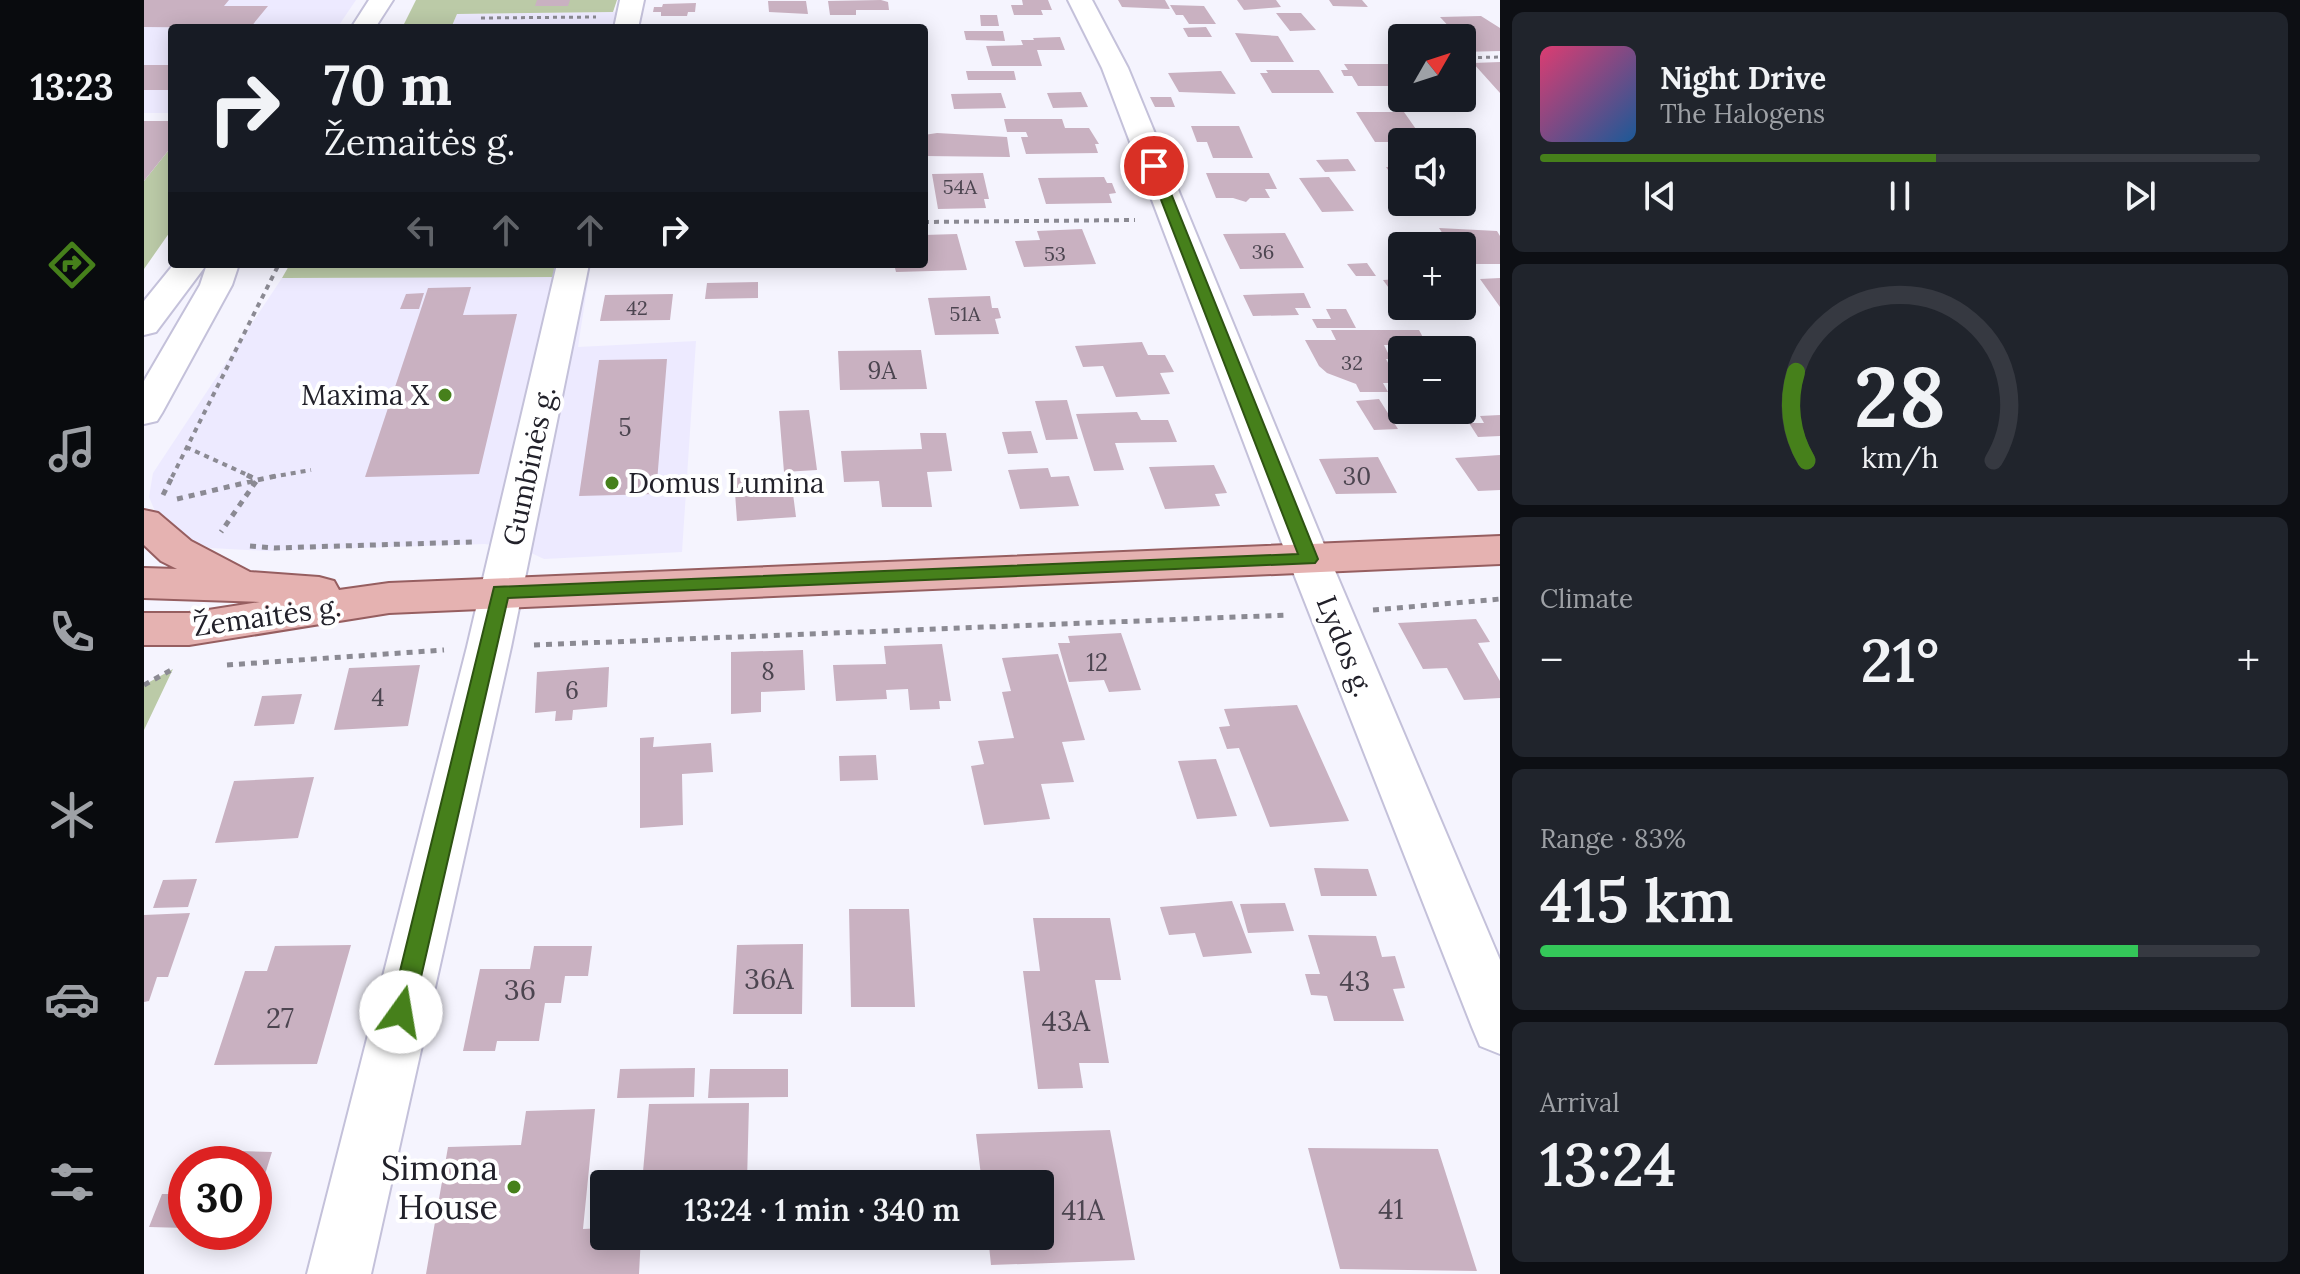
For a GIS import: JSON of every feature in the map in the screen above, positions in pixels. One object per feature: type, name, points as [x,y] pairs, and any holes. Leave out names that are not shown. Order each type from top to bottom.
[{"type":"main road","points":[[144,523],[176,551],[244,565]]},
{"type":"main road","name":"Žemaitės g.","points":[[144,629],[188,648],[389,598],[1500,550]]},
{"type":"main road","name":"Žemaitės g.","points":[[144,583],[244,565],[389,598]]},
{"type":"main road","points":[[144,644],[188,648]]},
{"type":"street","points":[[366,24],[381,0]]},
{"type":"street","name":"Lydos g.","points":[[1080,0],[1115,68],[1309,559],[1500,1027]]},
{"type":"street","points":[[144,413],[216,285],[222,268]]},
{"type":"street","name":"Gumbinės g.","points":[[339,1274],[489,647],[572,268]]},
{"type":"street","points":[[144,306],[182,274]]},
{"type":"street","points":[[144,325],[182,274]]},
{"type":"path","points":[[481,18],[629,15]]},
{"type":"path","points":[[1476,58],[1500,57]]},
{"type":"path","points":[[928,222],[1175,220]]},
{"type":"path","points":[[277,268],[159,503],[311,470]]},
{"type":"path","points":[[186,447],[257,480]]},
{"type":"path","points":[[214,542],[257,480]]},
{"type":"path","points":[[244,565],[274,548],[513,540]]},
{"type":"path","points":[[218,665],[489,647],[1332,613],[1500,599]]},
{"type":"path","points":[[144,685],[173,669],[188,648]]},
{"type":"shaded area","points":[[144,0],[356,0],[340,24],[168,24],[168,113],[144,113]]},
{"type":"shaded area","points":[[617,12],[615,24],[453,24],[457,14]]},
{"type":"shaded area","points":[[589,275],[578,347],[696,341],[682,552],[544,559],[529,552],[485,544],[267,551],[210,548],[176,535],[157,516],[149,497],[153,473],[282,278]]},
{"type":"green space","points":[[416,0],[617,0],[613,12],[457,14],[453,24],[404,24]]},
{"type":"green space","points":[[168,151],[168,235],[144,269],[144,181]]},
{"type":"green space","points":[[288,268],[558,268],[556,277],[282,278]]},
{"type":"green space","points":[[173,669],[144,730],[144,685]]},
{"type":"building","points":[[144,0],[229,0],[224,6],[268,6],[253,24],[144,27]]},
{"type":"building","points":[[537,0],[570,0],[568,6],[535,6]]},
{"type":"building","points":[[1022,0],[1048,0],[1052,10],[1041,10],[1043,15],[1014,15],[1011,5],[1023,5]]},
{"type":"building","points":[[1118,0],[1165,0],[1170,9],[1122,7]]},
{"type":"building","points":[[1237,0],[1276,0],[1281,7],[1244,10]]},
{"type":"building","points":[[1329,0],[1362,0],[1368,7],[1333,6]]},
{"type":"building","points":[[768,1],[806,1],[808,14],[769,12]]},
{"type":"building","points":[[828,1],[888,2],[889,10],[856,10],[856,15],[830,15]]},
{"type":"building","points":[[696,3],[695,12],[688,12],[687,16],[661,16],[661,12],[653,12],[654,7],[662,7],[663,4]]},
{"type":"building","points":[[1170,5],[1204,6],[1216,24],[1189,24],[1183,15],[1176,15]]},
{"type":"building","points":[[1276,13],[1301,13],[1316,30],[1290,31]]},
{"type":"building","points":[[980,15],[997,15],[999,26],[981,26]]},
{"type":"building","points":[[1481,16],[1500,28],[1500,51],[1476,52],[1476,24],[1446,24],[1440,17]]},
{"type":"building","points":[[1206,27],[1212,37],[1188,37],[1183,28]]},
{"type":"building","points":[[964,31],[1003,31],[1005,41],[966,40]]},
{"type":"building","points":[[1235,33],[1278,36],[1294,62],[1251,62]]},
{"type":"building","points":[[1060,37],[1065,50],[1037,50],[1042,66],[992,66],[986,46],[1023,45],[1021,40]]},
{"type":"building","points":[[1500,62],[1500,93],[1476,66],[1476,63]]},
{"type":"building","points":[[1344,64],[1388,64],[1388,86],[1358,86],[1352,76],[1344,76],[1341,70],[1348,70]]},
{"type":"building","points":[[144,65],[168,65],[168,90],[144,90]]},
{"type":"building","points":[[1266,70],[1319,70],[1334,93],[1272,93],[1260,73],[1268,73]]},
{"type":"building","points":[[966,71],[1014,71],[1016,80],[968,80]]},
{"type":"building","points":[[1221,71],[1236,94],[1179,92],[1168,73]]},
{"type":"building","points":[[1081,92],[1088,107],[1053,108],[1047,93]]},
{"type":"building","points":[[1001,93],[1006,108],[954,109],[951,94]]},
{"type":"building","points":[[1150,97],[1171,97],[1175,107],[1155,107]]},
{"type":"building","points":[[1356,112],[1404,112],[1415,128],[1388,128],[1388,142],[1375,142]]},
{"type":"building","points":[[1004,119],[1062,119],[1065,128],[1089,128],[1099,144],[1095,144],[1098,153],[1026,154],[1021,137],[1028,137],[1026,132],[1007,132]]},
{"type":"building","points":[[144,121],[168,121],[168,151],[144,181]]},
{"type":"building","points":[[1191,126],[1239,126],[1253,158],[1213,158],[1207,142],[1197,142]]},
{"type":"building","points":[[928,134],[1007,137],[1010,157],[928,156]]},
{"type":"building","points":[[1348,159],[1356,171],[1325,172],[1316,160]]},
{"type":"building","points":[[983,173],[989,199],[984,199],[986,208],[938,209],[932,174]]},
{"type":"building","points":[[1206,173],[1269,173],[1277,189],[1265,189],[1270,198],[1250,198],[1246,202],[1216,198]]},
{"type":"building","points":[[1104,177],[1107,183],[1112,183],[1116,193],[1109,194],[1112,203],[1046,204],[1038,178]]},
{"type":"building","points":[[1329,177],[1354,211],[1322,212],[1299,178]]},
{"type":"building","points":[[1439,228],[1497,231],[1500,236],[1500,264],[1476,264],[1476,232],[1442,232]]},
{"type":"building","points":[[1082,229],[1096,264],[1024,267],[1015,241],[1040,240],[1037,231]]},
{"type":"building","points":[[1285,233],[1304,268],[1240,269],[1223,234]]},
{"type":"building","points":[[957,234],[967,270],[896,272],[895,268],[928,268],[928,235]]},
{"type":"building","points":[[1367,263],[1376,276],[1356,276],[1347,264]]},
{"type":"building","points":[[1500,278],[1500,307],[1480,279]]},
{"type":"building","points":[[758,282],[758,298],[705,299],[707,283]]},
{"type":"building","name":"Maxima X","points":[[471,287],[463,315],[517,314],[479,474],[365,477],[428,288]]},
{"type":"building","points":[[424,293],[419,309],[400,309],[406,294]]},
{"type":"building","points":[[1304,293],[1311,308],[1295,308],[1299,315],[1253,316],[1243,295]]},
{"type":"building","points":[[673,294],[670,320],[600,321],[605,295]]},
{"type":"building","points":[[990,296],[992,308],[998,308],[1001,318],[995,319],[999,334],[935,335],[928,298]]},
{"type":"building","points":[[1326,309],[1346,309],[1356,328],[1317,328],[1312,319],[1331,319]]},
{"type":"building","points":[[1331,330],[1419,330],[1422,336],[1388,336],[1388,345],[1384,345],[1388,353],[1388,383],[1383,383],[1388,392],[1360,392],[1356,384],[1327,373],[1319,366],[1305,340],[1336,340]]},
{"type":"building","points":[[1142,342],[1148,355],[1165,355],[1174,372],[1160,373],[1170,394],[1116,397],[1103,366],[1083,367],[1075,346]]},
{"type":"building","points":[[921,350],[927,389],[840,390],[838,351]]},
{"type":"building","points":[[667,359],[656,494],[579,496],[599,360]]},
{"type":"building","points":[[1379,399],[1388,413],[1388,424],[1395,424],[1398,429],[1374,430],[1356,401]]},
{"type":"building","points":[[1067,400],[1078,439],[1046,440],[1035,401]]},
{"type":"building","points":[[809,410],[817,470],[784,472],[779,411]]},
{"type":"building","points":[[1137,412],[1141,420],[1168,420],[1177,442],[1115,443],[1124,470],[1094,471],[1076,414]]},
{"type":"building","points":[[1500,415],[1500,436],[1478,437],[1470,424],[1484,423],[1480,416]]},
{"type":"building","points":[[1031,431],[1038,453],[1008,454],[1002,432]]},
{"type":"building","points":[[920,433],[946,433],[952,471],[927,472],[932,507],[882,507],[879,481],[844,482],[841,451],[922,449]]},
{"type":"building","points":[[1500,455],[1500,490],[1478,491],[1455,458]]},
{"type":"building","points":[[1378,457],[1397,493],[1336,494],[1319,459]]},
{"type":"building","points":[[1214,465],[1227,493],[1215,494],[1220,506],[1165,509],[1149,467]]},
{"type":"building","points":[[1048,468],[1051,477],[1069,476],[1079,506],[1020,509],[1008,470]]},
{"type":"building","points":[[770,476],[771,487],[792,486],[796,517],[737,521],[734,478]]},
{"type":"building","points":[[1476,619],[1490,642],[1478,643],[1500,681],[1500,698],[1464,700],[1447,668],[1423,669],[1398,623]]},
{"type":"building","points":[[1121,633],[1141,690],[1109,692],[1104,680],[1069,682],[1058,643],[1070,643],[1068,636]]},
{"type":"building","points":[[942,644],[951,701],[939,701],[940,709],[910,710],[908,689],[886,690],[887,699],[836,701],[833,665],[886,664],[884,646]]},
{"type":"building","points":[[803,650],[805,690],[761,692],[761,712],[731,714],[731,652]]},
{"type":"building","points":[[1058,654],[1085,740],[1062,742],[1074,782],[1041,784],[1050,819],[984,825],[971,766],[984,764],[978,741],[1014,738],[1002,692],[1011,691],[1002,658]]},
{"type":"building","points":[[420,665],[408,726],[334,730],[349,668]]},
{"type":"building","points":[[609,667],[607,707],[573,710],[572,720],[555,721],[556,711],[535,713],[537,672]]},
{"type":"building","points":[[302,694],[294,724],[254,726],[262,696]]},
{"type":"building","points":[[1297,705],[1349,821],[1270,827],[1239,748],[1227,749],[1219,727],[1230,726],[1224,709]]},
{"type":"building","points":[[654,737],[653,747],[711,743],[713,772],[682,774],[683,825],[640,828],[640,738]]},
{"type":"building","points":[[876,755],[878,780],[840,781],[839,756]]},
{"type":"building","points":[[1216,759],[1237,816],[1197,819],[1178,761]]},
{"type":"building","points":[[314,777],[298,838],[215,843],[234,781]]},
{"type":"building","points":[[1314,868],[1368,869],[1377,896],[1321,896]]},
{"type":"building","points":[[197,879],[188,907],[153,908],[163,880]]},
{"type":"building","points":[[1232,901],[1252,953],[1203,957],[1195,933],[1169,935],[1160,907]]},
{"type":"building","points":[[1285,903],[1294,931],[1248,933],[1240,904]]},
{"type":"building","points":[[849,909],[909,909],[915,1007],[851,1007]]},
{"type":"building","points":[[190,913],[168,977],[157,977],[149,1001],[144,1002],[144,915]]},
{"type":"building","points":[[1033,918],[1110,918],[1121,980],[1095,980],[1109,1063],[1079,1063],[1083,1088],[1038,1089],[1023,971],[1040,971]]},
{"type":"building","points":[[1308,935],[1376,936],[1382,957],[1395,956],[1405,988],[1393,989],[1404,1021],[1334,1021],[1327,996],[1311,995],[1305,974],[1320,974]]},
{"type":"building","points":[[803,944],[802,1014],[733,1014],[737,945]]},
{"type":"building","points":[[351,945],[317,1064],[214,1065],[245,971],[267,971],[275,946]]},
{"type":"building","points":[[534,946],[592,946],[588,976],[565,976],[561,1003],[545,1003],[539,1041],[497,1041],[495,1051],[463,1051],[480,969],[530,969]]},
{"type":"building","points":[[695,1068],[694,1097],[617,1098],[620,1069]]},
{"type":"building","points":[[710,1069],[788,1069],[788,1097],[708,1098]]},
{"type":"building","points":[[749,1103],[747,1170],[643,1170],[649,1104]]},
{"type":"building","name":"Simona House","points":[[595,1109],[583,1229],[590,1229],[590,1250],[640,1250],[639,1274],[426,1274],[448,1147],[521,1145],[526,1111]]},
{"type":"building","points":[[1110,1130],[1135,1260],[991,1265],[989,1250],[1054,1250],[1054,1170],[980,1170],[976,1134]]},
{"type":"building","points":[[1308,1148],[1438,1149],[1477,1271],[1340,1269]]},
{"type":"building","points":[[162,1194],[168,1194],[168,1228],[149,1227]]},
{"type":"place","name":"Maxima X","points":[[445,395]]},
{"type":"place","name":"Domus Lumina","points":[[612,483]]},
{"type":"place","name":"Simona House","points":[[514,1187]]},
{"type":"route","points":[[401,1012],[500,592],[1309,559],[1154,166]]}]
